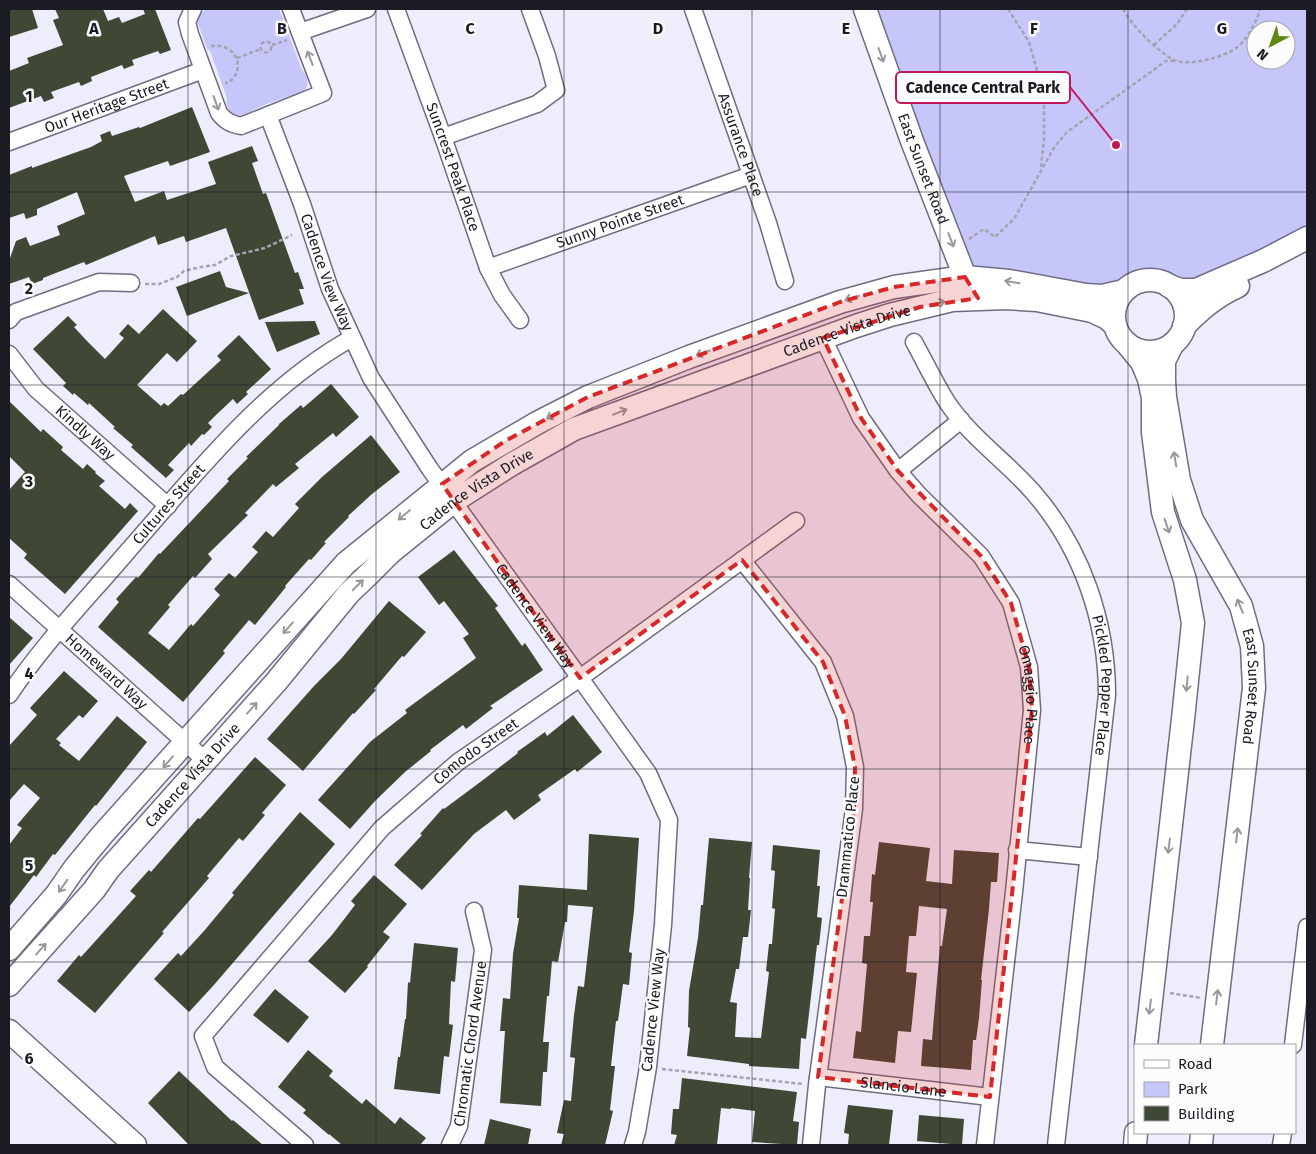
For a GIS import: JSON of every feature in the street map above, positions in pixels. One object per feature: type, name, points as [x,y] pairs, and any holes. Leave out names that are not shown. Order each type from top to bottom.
[{"type":"street","points":[[193,9],[187,22],[219,113],[224,120],[241,126],[323,93],[294,36],[291,9]]},
{"type":"street","points":[[294,36],[367,9]]},
{"type":"street","name":"Suncrest Peak Place","points":[[396,9],[488,268],[502,295],[520,320]]},
{"type":"street","points":[[443,137],[536,104],[556,90],[547,56],[530,9]]},
{"type":"street","name":"Assurance Place","points":[[693,9],[751,175],[785,281]]},
{"type":"street","name":"East Sunset Road","points":[[865,9],[912,141],[965,277],[978,298]]},
{"type":"street","name":"Our Heritage Street","points":[[9,142],[203,70]]},
{"type":"street","name":"Cadence View Way","points":[[268,115],[302,204],[330,289],[371,378],[407,435],[648,773],[669,820],[663,925],[648,1067],[633,1145]]},
{"type":"street","name":"Sunny Pointe Street","points":[[488,268],[751,175]]},
{"type":"street","points":[[1146,1044],[1184,719],[1192,622],[1185,580],[1163,512],[1153,432],[1153,398],[1149,379],[1142,362],[1120,336],[1115,325],[1114,313],[1117,301],[1124,291],[1134,284],[1146,280],[1158,281],[1181,290],[1196,290],[1263,261],[1307,238]]},
{"type":"street","points":[[1184,326],[1200,309],[1218,296],[1307,255]]},
{"type":"street","name":"Cadence Vista Drive","points":[[9,985],[94,890],[108,870],[276,682],[349,593],[392,552],[448,493],[472,461],[505,441],[588,397],[840,302],[894,287],[965,277],[1009,281],[1086,295],[1102,296],[1124,291]]},
{"type":"street","points":[[9,320],[16,312],[99,282],[131,284]]},
{"type":"street","points":[[1128,345],[1138,350],[1150,352],[1172,345],[1180,337],[1186,315],[1184,304],[1178,294],[1169,286]]},
{"type":"street","name":"Cadence Vista Drive","points":[[9,949],[56,895],[74,869],[102,835],[346,563],[448,493],[512,464],[574,429],[823,338],[890,315],[920,307],[952,300],[978,298],[1037,300],[1100,314],[1115,325]]},
{"type":"street","name":"Cultures Street","points":[[9,695],[27,668],[59,630],[235,431],[307,366],[352,338]]},
{"type":"street","name":"Omaggio Place","points":[[823,338],[861,418],[898,471],[919,495],[981,556],[1010,603],[1029,668],[1032,710],[985,1145]]},
{"type":"street","name":"Pickled Pepper Place","points":[[914,342],[947,402],[961,420],[1034,493],[1059,528],[1085,577],[1095,606],[1107,669],[1107,695],[1056,1145]]},
{"type":"street","name":"East Sunset Road","points":[[1172,345],[1164,361],[1164,381],[1179,480],[1192,520],[1241,606],[1252,646],[1254,688],[1212,1044]]},
{"type":"street","name":"Kindly Way","points":[[9,354],[36,389],[168,506]]},
{"type":"street","points":[[898,471],[961,420]]},
{"type":"street","name":"Comodo Street","points":[[305,1145],[216,1067],[203,1036],[382,828],[458,762],[580,678],[796,521]]},
{"type":"street","name":"Drammatico Place","points":[[742,560],[823,662],[845,716],[855,767],[854,809],[811,1145]]},
{"type":"street","name":"Homeward Way","points":[[9,584],[205,760]]},
{"type":"street","points":[[1017,850],[1088,857]]},
{"type":"street","name":"Chromatic Chord Avenue","points":[[450,1145],[459,1126],[482,950],[474,911]]},
{"type":"street","points":[[1298,1039],[1307,926]]},
{"type":"street","points":[[9,1031],[135,1145]]},
{"type":"street","name":"Slancio Lane","points":[[818,1081],[990,1096]]},
{"type":"path","points":[[1008,9],[1028,42],[1044,95],[1044,139],[1041,169]]},
{"type":"path","points":[[1123,9],[1128,19],[1154,45],[1175,61]]},
{"type":"path","points":[[1154,45],[1176,24],[1187,9]]},
{"type":"path","points":[[967,240],[984,230],[995,237],[1014,219],[1055,146],[1067,132],[1166,61],[1197,62],[1218,58],[1236,48],[1248,34],[1260,9]]},
{"type":"path","points":[[272,45],[294,36]]},
{"type":"path","points":[[261,49],[264,42],[272,45]]},
{"type":"path","points":[[211,46],[220,45],[228,48],[236,58],[236,73],[229,82],[225,83]]},
{"type":"path","points":[[261,49],[264,52],[270,52],[272,45]]},
{"type":"path","points":[[236,58],[261,49]]},
{"type":"path","points":[[131,284],[159,284],[184,272],[201,267],[215,266],[230,256],[256,251],[292,235]]},
{"type":"path","points":[[1167,993],[1202,998]]},
{"type":"path","points":[[648,1067],[818,1081]]},
{"type":"highlighted area","points":[[965,277],[978,298],[920,307],[823,338],[861,418],[898,471],[981,556],[1011,603],[1029,667],[1032,710],[990,1097],[818,1077],[854,809],[855,767],[845,716],[823,662],[742,560],[580,678],[442,484],[505,441],[588,397],[840,302],[894,287]]},
{"type":"green space","points":[[206,9],[279,9],[307,79],[308,84],[304,92],[296,97],[264,105],[246,115],[237,116],[231,112],[227,106],[227,98],[196,18]]},
{"type":"green space","points":[[875,9],[1307,9],[1307,229],[1193,284],[1179,285],[1160,279],[1145,278],[1119,287],[971,274]]},
{"type":"building","points":[[9,9],[32,9],[38,28],[9,37]]},
{"type":"building","points":[[55,9],[103,9],[108,21],[119,17],[122,23],[145,14],[143,9],[155,9],[171,50],[160,54],[158,51],[132,60],[134,65],[124,69],[122,65],[91,77],[92,81],[81,86],[79,82],[51,92],[54,98],[44,102],[41,96],[9,108],[9,71],[29,63],[27,58],[63,45],[53,20],[59,18]]},
{"type":"building","points":[[192,107],[210,152],[170,166],[168,161],[124,176],[135,202],[164,191],[167,200],[216,184],[208,162],[252,146],[258,161],[252,163],[263,194],[266,193],[295,273],[298,272],[304,289],[299,289],[304,304],[259,320],[226,228],[186,242],[184,236],[158,245],[155,236],[86,265],[84,262],[32,284],[29,277],[9,284],[9,261],[16,241],[26,237],[30,246],[60,235],[57,226],[85,214],[77,192],[37,209],[37,215],[26,219],[24,213],[9,218],[9,175],[91,147],[102,141],[100,135],[110,131],[112,136],[140,128]]},
{"type":"building","points":[[220,271],[226,287],[249,293],[187,316],[176,287]]},
{"type":"building","points":[[163,309],[197,341],[177,362],[167,353],[137,385],[161,406],[164,403],[168,406],[181,394],[183,395],[221,360],[217,356],[239,335],[271,369],[246,392],[248,394],[237,404],[233,399],[208,423],[212,427],[204,435],[202,434],[191,446],[189,443],[168,465],[174,470],[166,478],[131,447],[133,445],[113,428],[115,427],[89,403],[88,405],[63,386],[66,383],[33,349],[68,316],[77,325],[74,327],[105,359],[124,338],[119,334],[128,324],[139,334]]},
{"type":"building","points":[[315,321],[320,334],[277,352],[265,322]]},
{"type":"building","points":[[331,384],[359,417],[336,437],[333,433],[295,464],[299,468],[276,487],[273,484],[245,513],[248,515],[208,554],[212,559],[195,578],[193,576],[168,605],[170,607],[148,633],[169,650],[191,624],[193,626],[220,595],[214,589],[229,573],[235,578],[258,552],[252,547],[266,531],[273,537],[299,508],[295,504],[322,477],[371,435],[400,472],[348,516],[324,542],[326,543],[311,560],[309,559],[285,586],[255,625],[249,620],[223,651],[225,653],[183,702],[98,627],[119,602],[116,599],[229,481],[227,479],[248,458],[246,457],[301,405],[303,408]]},
{"type":"building","points":[[9,401],[41,432],[43,429],[63,447],[61,450],[83,469],[87,464],[96,472],[105,481],[99,486],[125,509],[130,503],[138,511],[65,594],[24,558],[27,554],[9,538],[9,490],[25,472],[9,456]]},
{"type":"building","points":[[454,550],[498,606],[495,608],[522,646],[525,643],[543,670],[490,706],[493,708],[466,729],[463,725],[430,750],[375,801],[350,829],[318,800],[370,742],[407,713],[405,710],[476,658],[463,638],[469,634],[444,601],[439,605],[418,577]]},
{"type":"building","points":[[389,601],[426,632],[404,657],[402,656],[374,689],[376,690],[353,713],[303,771],[267,739],[341,659]]},
{"type":"building","points":[[9,617],[33,638],[9,665]]},
{"type":"building","points":[[64,671],[98,701],[83,718],[79,715],[56,739],[61,743],[59,745],[79,761],[117,716],[147,742],[96,806],[55,855],[53,854],[36,877],[34,875],[9,907],[9,845],[22,828],[17,825],[40,798],[24,784],[9,801],[9,746],[37,715],[30,708]]},
{"type":"building","points":[[573,715],[602,752],[577,772],[575,769],[538,795],[541,800],[514,820],[506,810],[474,834],[422,890],[394,865],[422,835],[420,834],[443,808],[483,780],[517,752],[545,732],[547,736]]},
{"type":"building","points":[[255,757],[286,785],[262,813],[265,815],[243,841],[239,838],[207,876],[209,878],[162,932],[164,933],[95,1013],[57,981],[79,955],[81,957],[136,896],[130,891],[149,870],[151,872]]},
{"type":"building","points":[[300,812],[335,844],[189,1012],[154,979],[178,953],[181,956],[204,931],[234,895],[232,893]]},
{"type":"building","points":[[589,834],[639,838],[629,952],[632,953],[629,985],[623,984],[618,1021],[616,1021],[611,1066],[615,1066],[610,1110],[613,1111],[605,1145],[561,1145],[564,1134],[557,1133],[564,1100],[571,1101],[575,1058],[570,1057],[574,1015],[578,986],[584,987],[593,907],[568,905],[567,922],[565,922],[558,962],[552,961],[543,1042],[549,1042],[547,1072],[543,1072],[541,1106],[500,1103],[505,1031],[500,1031],[503,998],[510,999],[513,954],[519,918],[517,918],[519,885],[587,890]]},
{"type":"building","points":[[709,838],[752,842],[748,910],[751,910],[748,937],[743,937],[739,969],[736,969],[730,1002],[737,1003],[735,1037],[761,1038],[769,972],[766,971],[769,944],[772,944],[775,909],[772,908],[775,871],[771,870],[773,845],[820,850],[817,886],[820,886],[817,917],[822,918],[806,1039],[801,1038],[799,1069],[749,1066],[749,1064],[687,1056],[690,1028],[688,1027],[689,991],[698,938],[701,905],[703,905]]},
{"type":"building","points":[[879,842],[930,848],[926,881],[952,884],[954,850],[999,853],[997,882],[991,882],[979,1018],[976,1040],[973,1040],[971,1070],[921,1066],[923,1039],[932,1040],[940,946],[942,946],[947,909],[919,906],[916,936],[909,936],[906,972],[917,973],[911,1032],[898,1031],[895,1063],[853,1058],[856,1031],[861,1032],[867,964],[862,963],[864,936],[870,936],[873,902],[870,902],[872,874],[875,875]]},
{"type":"building","points":[[374,875],[407,904],[383,932],[390,937],[368,967],[345,993],[308,961],[332,935],[355,905],[351,901]]},
{"type":"building","points":[[414,943],[458,948],[455,982],[451,981],[449,1024],[453,1025],[449,1057],[444,1056],[440,1094],[394,1089],[406,1019],[408,982],[410,983]]},
{"type":"building","points":[[275,989],[309,1017],[288,1043],[253,1015]]},
{"type":"building","points":[[308,1050],[333,1071],[329,1076],[362,1104],[366,1099],[395,1124],[400,1117],[426,1138],[420,1145],[342,1145],[303,1113],[306,1110],[278,1087]]},
{"type":"building","points":[[179,1071],[232,1121],[263,1145],[189,1145],[148,1103]]},
{"type":"building","points":[[682,1078],[797,1092],[793,1121],[799,1122],[797,1145],[752,1142],[755,1111],[721,1108],[717,1145],[674,1145],[677,1135],[671,1134],[673,1109],[679,1109]]},
{"type":"building","points":[[848,1105],[893,1110],[889,1145],[848,1145],[849,1134],[844,1133]]},
{"type":"building","points":[[919,1115],[964,1119],[962,1145],[917,1141]]},
{"type":"building","points":[[490,1119],[531,1129],[528,1145],[484,1145]]},
{"type":"place","name":"Cadence Central Park","points":[[1116,145]]}]
